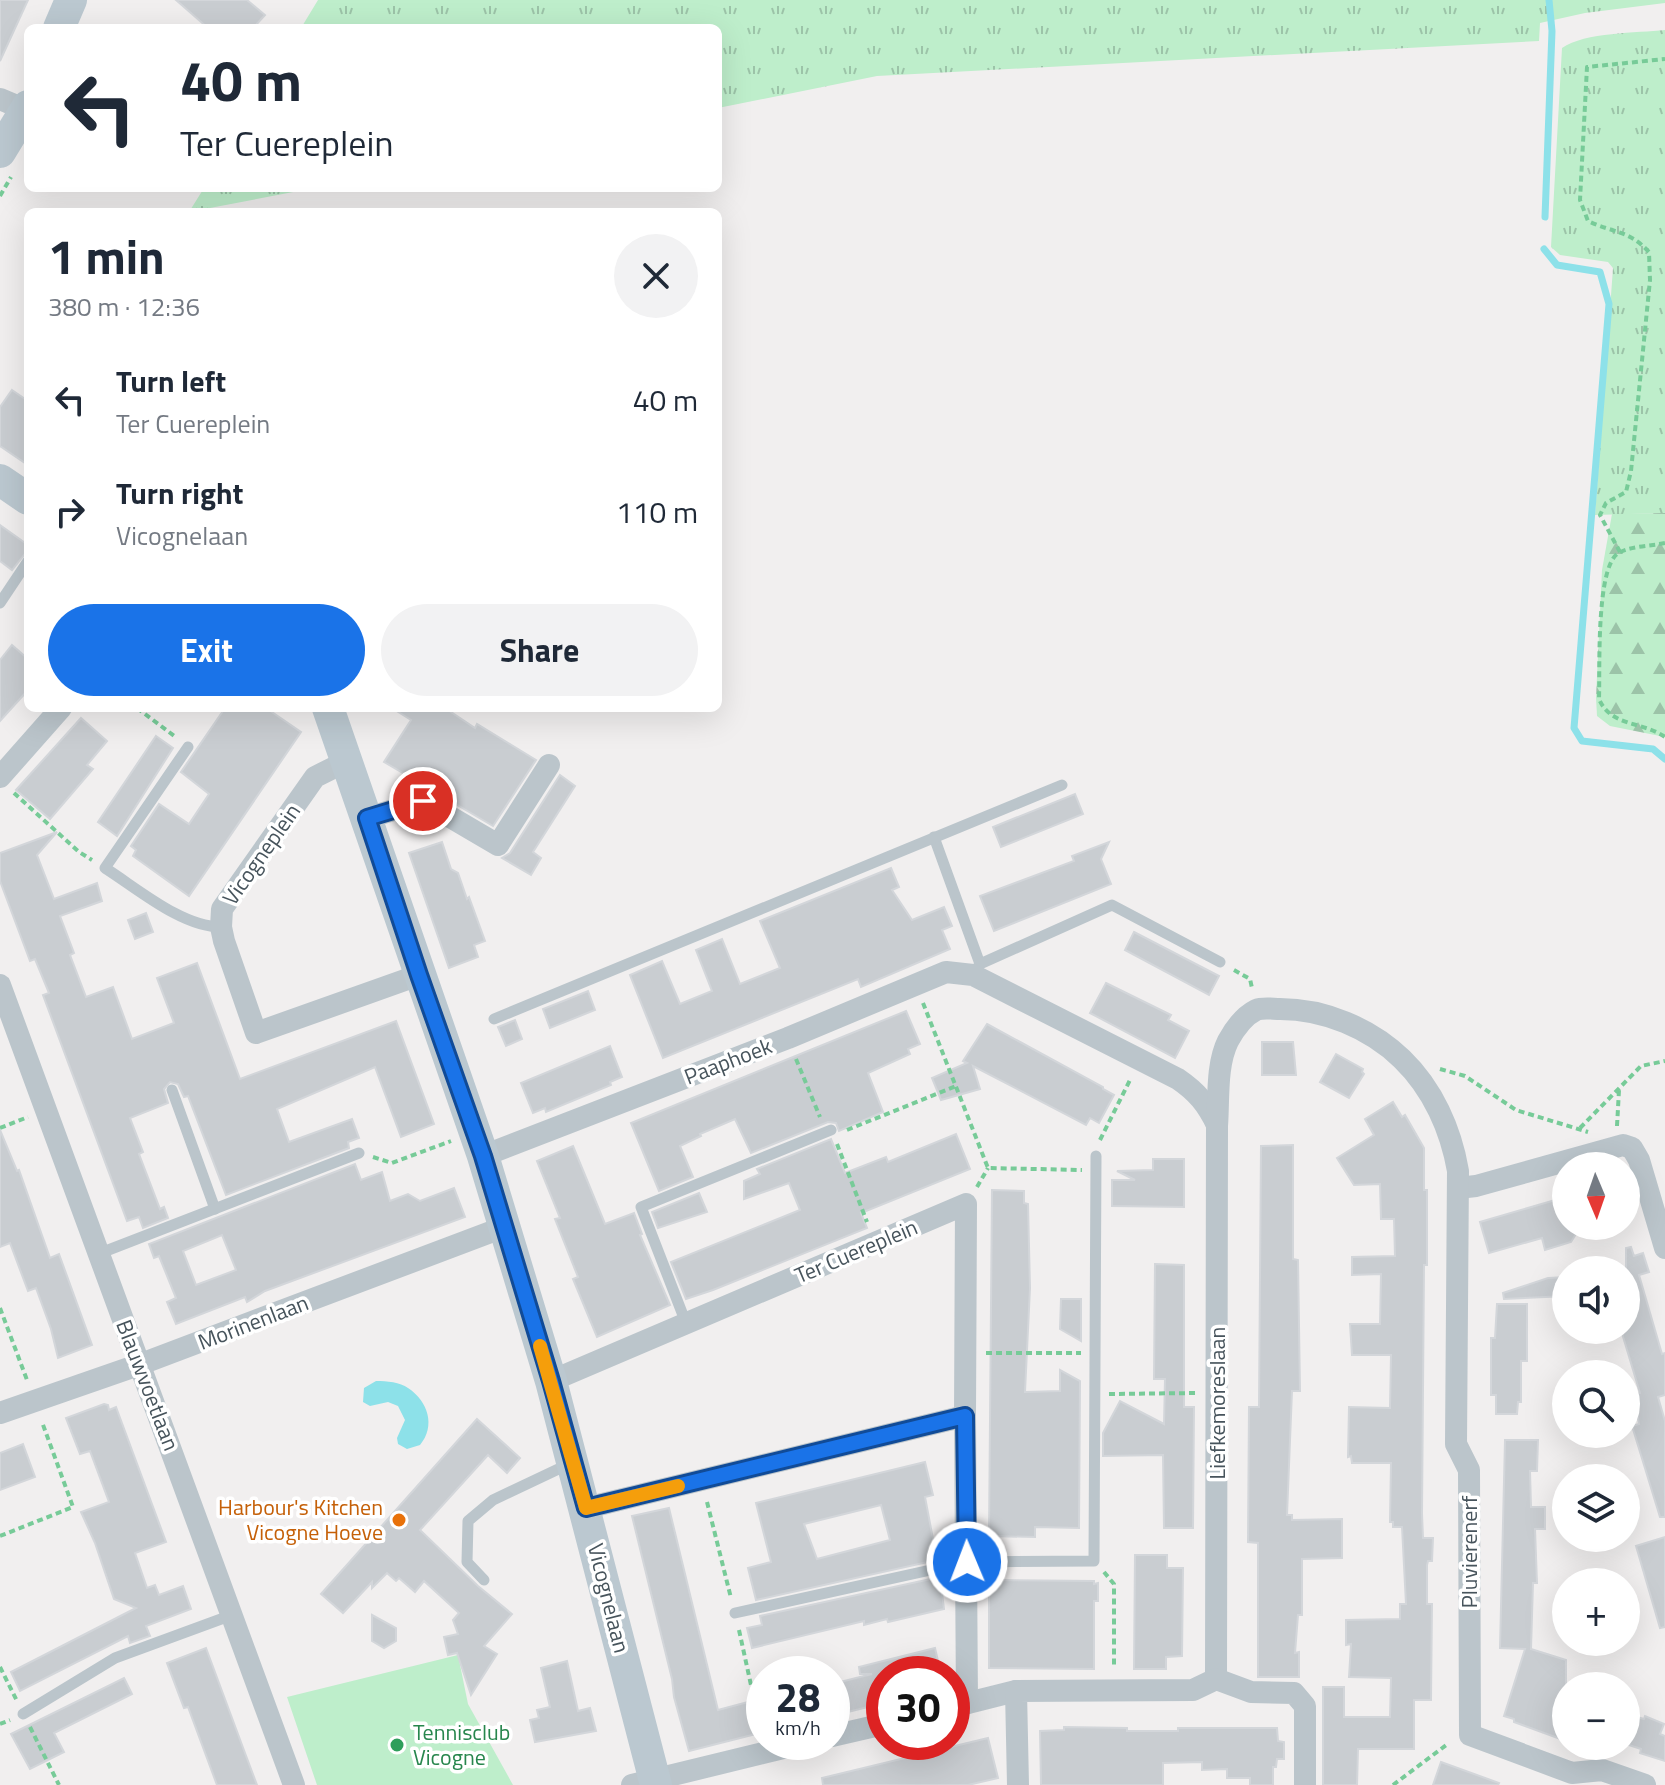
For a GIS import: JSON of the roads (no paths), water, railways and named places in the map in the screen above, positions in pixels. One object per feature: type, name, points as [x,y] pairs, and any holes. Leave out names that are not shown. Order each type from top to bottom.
[{"type":"street","points":[[61,24],[71,0]]},
{"type":"street","points":[[0,152],[18,105]]},
{"type":"street","points":[[0,480],[24,496]]},
{"type":"street","points":[[6,784],[58,712]]},
{"type":"street","name":"Vicognelaan","points":[[329,712],[479,1144],[551,1381],[586,1508],[648,1783]]},
{"type":"street","name":"Vicogneplein","points":[[347,761],[315,777],[222,909],[221,927],[256,1033],[419,975]]},
{"type":"street","points":[[367,818],[423,801],[498,845],[549,765]]},
{"type":"street","name":"Paaphoek","points":[[479,1144],[788,1038],[946,972],[977,969],[1195,1090],[1217,1126]]},
{"type":"street","name":"Blauwvoetlaan","points":[[0,985],[294,1785]]},
{"type":"street","name":"Pluvierenerf","points":[[1217,1126],[1226,1044],[1240,1023],[1258,1009],[1296,1009],[1329,1016],[1357,1028],[1402,1059],[1419,1079],[1444,1120],[1454,1144],[1458,1188],[1456,1444],[1469,1470],[1470,1735],[1572,1773],[1602,1770],[1645,1785]]},
{"type":"street","name":"Liefkemoreslaan","points":[[1216,1679],[1217,1126]]},
{"type":"street","points":[[1458,1188],[1476,1186],[1623,1145],[1632,1148],[1639,1160],[1665,1248]]},
{"type":"street","name":"Ter Cuereplein","points":[[551,1381],[966,1204],[967,1562],[962,1656]]},
{"type":"street","name":"Morinenlaan","points":[[0,1413],[141,1364],[504,1227]]},
{"type":"street","points":[[586,1508],[965,1416]]},
{"type":"street","points":[[970,1702],[1016,1691],[1193,1690],[1216,1679],[1251,1692],[1294,1693],[1305,1706],[1305,1785]]},
{"type":"street","points":[[1016,1691],[1018,1785]]},
{"type":"street","points":[[648,1783],[746,1758]]},
{"type":"lane","points":[[0,603],[24,567]]},
{"type":"lane","points":[[188,747],[105,868],[188,921],[206,927],[221,927]]},
{"type":"lane","points":[[494,1019],[1062,785]]},
{"type":"lane","points":[[934,837],[977,969]]},
{"type":"lane","name":"Paaphoek","points":[[977,969],[1112,905],[1220,962]]},
{"type":"lane","points":[[172,1090],[215,1209]]},
{"type":"lane","points":[[686,1323],[641,1207],[830,1133]]},
{"type":"lane","points":[[97,1254],[359,1153]]},
{"type":"lane","points":[[735,1613],[967,1562],[1094,1561],[1096,1156]]},
{"type":"lane","points":[[484,1580],[467,1562],[468,1521],[493,1500],[573,1462]]},
{"type":"lane","points":[[23,1714],[115,1658],[233,1615]]},
{"type":"water","points":[[376,1381],[401,1384],[421,1400],[429,1422],[420,1445],[407,1449],[398,1444],[397,1438],[405,1420],[398,1406],[388,1402],[370,1406],[363,1402],[364,1388]]},
{"type":"waterway","points":[[1545,217],[1552,31],[1549,0]]},
{"type":"waterway","points":[[1544,249],[1557,265],[1600,272],[1609,304],[1574,728],[1582,741],[1653,749],[1665,759]]},
{"type":"place","name":"Harbour's Kitchen Vicogne Hoeve","points":[[399,1520]]},
{"type":"place","name":"Tennisclub Vicogne","points":[[397,1745]]}]
